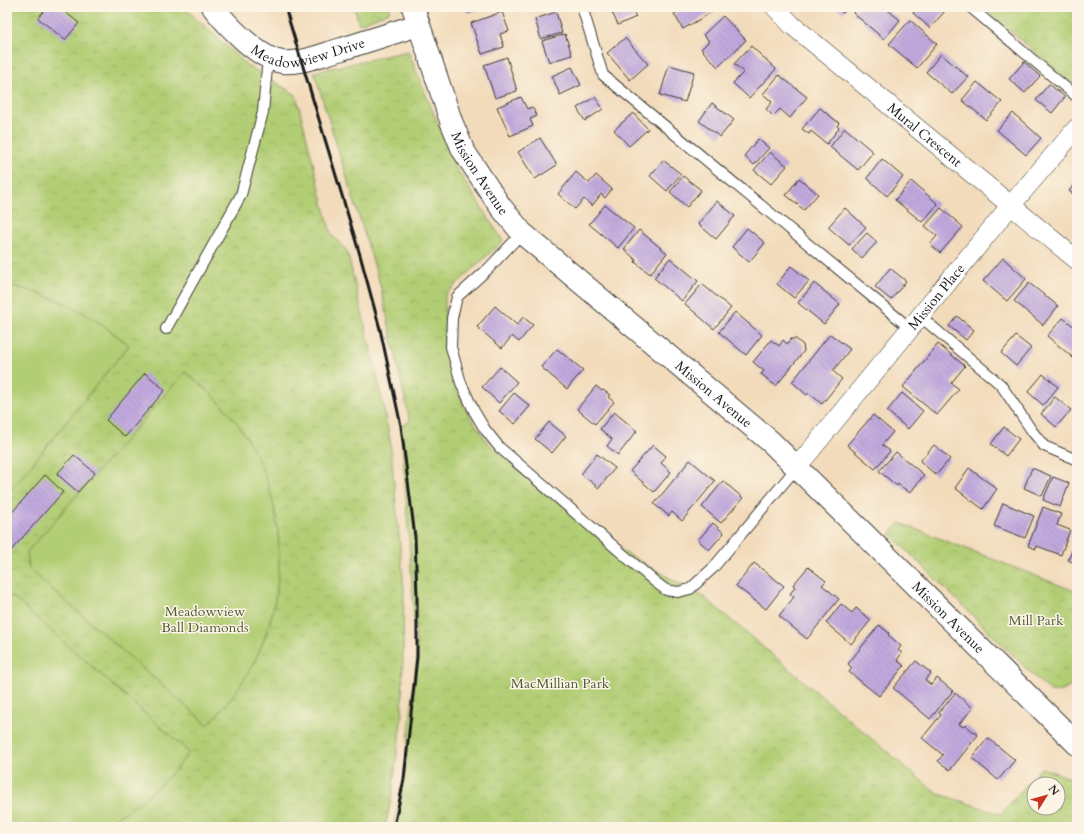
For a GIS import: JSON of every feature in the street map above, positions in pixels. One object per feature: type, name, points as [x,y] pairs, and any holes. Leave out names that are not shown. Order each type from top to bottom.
[{"type":"street","name":"Meadowview Drive","points":[[213,7],[246,42],[268,57],[282,62],[302,61],[416,16]]},
{"type":"street","name":"Mural Crescent","points":[[775,7],[792,25],[1077,260]]},
{"type":"street","name":"Mission Avenue","points":[[416,16],[451,121],[463,150],[500,206],[522,233],[765,437],[1075,737]]},
{"type":"street","name":"Mission Place","points":[[797,467],[1011,205],[1077,128]]},
{"type":"lane","points":[[582,7],[603,75],[916,323],[1001,385],[1044,446],[1077,460]]},
{"type":"lane","points":[[970,7],[1077,97]]},
{"type":"lane","points":[[166,329],[241,195],[263,112],[268,57]]},
{"type":"lane","points":[[522,233],[488,270],[457,297],[452,318],[451,347],[460,383],[484,428],[499,447],[632,563],[666,590],[678,592],[690,589],[713,568],[797,467]]},
{"type":"green space","name":"Meadowview Ball Diamonds","points":[[7,7],[181,7],[187,10],[247,65],[296,95],[331,234],[347,251],[377,375],[390,440],[404,588],[402,714],[392,795],[385,827],[7,827]]},
{"type":"green space","points":[[354,7],[390,7],[389,12],[359,24]]},
{"type":"green space","points":[[982,7],[1077,7],[1077,88]]},
{"type":"green space","name":"MacMillian Park","points":[[408,51],[455,166],[503,241],[445,295],[445,351],[464,407],[488,443],[519,470],[627,554],[705,598],[936,793],[1001,814],[1026,785],[1026,816],[1066,816],[1066,776],[1077,780],[1077,827],[394,827],[404,779],[417,657],[401,426],[410,422],[380,284],[314,72]]},
{"type":"green space","points":[[7,285],[41,294],[72,307],[115,334],[129,345],[7,495]]},
{"type":"green space","points":[[185,372],[222,405],[233,418],[252,446],[265,477],[274,509],[279,543],[278,577],[273,610],[263,642],[248,673],[239,687],[208,725],[29,569],[27,552]]},
{"type":"green space","name":"Mill Park","points":[[900,523],[1077,592],[1077,678],[1072,684],[1063,691],[1059,692],[1050,690],[1043,685],[890,534]]},
{"type":"green space","points":[[7,597],[13,597],[189,752],[175,770],[141,801],[122,814],[97,827],[7,827]]},
{"type":"green space","name":"MacMillian Park","points":[[1041,768],[1065,776],[1034,776]]},
{"type":"building","points":[[47,7],[59,7],[79,23],[65,40],[38,18]]},
{"type":"building","points":[[466,7],[487,7],[468,13]]},
{"type":"building","points":[[618,7],[631,7],[636,17],[618,25],[611,10]]},
{"type":"building","points":[[676,7],[709,7],[712,12],[683,29],[674,14],[679,11]]},
{"type":"building","points":[[835,7],[848,7],[843,13]]},
{"type":"building","points":[[858,7],[884,7],[900,20],[884,39],[853,13]]},
{"type":"building","points":[[917,7],[940,7],[945,11],[930,28],[913,13]]},
{"type":"building","points":[[502,12],[509,31],[500,34],[504,47],[482,54],[471,23]]},
{"type":"building","points":[[556,12],[562,33],[541,39],[535,19]]},
{"type":"building","points":[[723,16],[746,40],[718,67],[701,49],[709,41],[703,35]]},
{"type":"building","points":[[910,20],[937,44],[917,68],[889,44]]},
{"type":"building","points":[[565,34],[572,55],[549,62],[542,41]]},
{"type":"building","points":[[625,38],[648,64],[630,80],[607,53]]},
{"type":"building","points":[[751,46],[776,69],[749,98],[733,83],[744,72],[734,64]]},
{"type":"building","points":[[941,54],[968,77],[952,94],[926,72]]},
{"type":"building","points":[[507,57],[517,91],[495,98],[484,65]]},
{"type":"building","points":[[1024,62],[1040,76],[1025,93],[1009,79]]},
{"type":"building","points":[[669,65],[694,72],[685,102],[660,95]]},
{"type":"building","points":[[572,67],[581,85],[560,95],[552,76]]},
{"type":"building","points":[[779,75],[807,97],[790,118],[780,109],[773,116],[766,109],[772,102],[763,94]]},
{"type":"building","points":[[977,82],[1002,102],[986,120],[962,100]]},
{"type":"building","points":[[1049,84],[1065,97],[1052,113],[1036,100]]},
{"type":"building","points":[[521,97],[527,109],[532,107],[537,116],[530,119],[533,126],[510,136],[497,107]]},
{"type":"building","points":[[595,97],[603,109],[585,121],[577,108]]},
{"type":"building","points":[[712,103],[734,120],[720,137],[699,121]]},
{"type":"building","points":[[820,108],[839,123],[837,126],[839,128],[827,144],[811,131],[809,134],[802,129]]},
{"type":"building","points":[[633,113],[648,129],[629,146],[614,130]]},
{"type":"building","points":[[1013,113],[1041,138],[1026,155],[997,130]]},
{"type":"building","points":[[845,128],[873,152],[858,170],[830,147]]},
{"type":"building","points":[[540,138],[557,165],[535,179],[518,152]]},
{"type":"building","points":[[758,139],[769,148],[754,165],[744,156]]},
{"type":"building","points":[[770,152],[787,166],[771,184],[754,170]]},
{"type":"building","points":[[882,159],[903,177],[887,196],[867,178]]},
{"type":"building","points":[[663,160],[681,174],[667,191],[650,176]]},
{"type":"building","points":[[576,172],[589,183],[596,175],[612,189],[605,198],[601,194],[592,206],[584,199],[575,209],[558,194]]},
{"type":"building","points":[[683,176],[701,190],[687,207],[670,192]]},
{"type":"building","points":[[799,178],[818,194],[804,210],[786,195]]},
{"type":"building","points":[[911,181],[938,204],[922,222],[895,200]]},
{"type":"building","points":[[1077,181],[1077,197],[1069,191]]},
{"type":"building","points":[[717,201],[735,216],[716,239],[698,224]]},
{"type":"building","points":[[605,205],[634,228],[618,248],[589,224]]},
{"type":"building","points":[[845,208],[866,227],[849,245],[828,227]]},
{"type":"building","points":[[941,208],[963,227],[940,253],[930,244],[937,236],[925,226]]},
{"type":"building","points":[[747,228],[765,243],[749,262],[732,247]]},
{"type":"building","points":[[639,230],[667,253],[650,274],[635,262],[636,260],[624,249]]},
{"type":"building","points":[[867,233],[877,242],[862,258],[852,249]]},
{"type":"building","points":[[670,258],[698,281],[682,301],[654,278]]},
{"type":"building","points":[[1003,258],[1026,279],[1007,301],[983,281]]},
{"type":"building","points":[[791,266],[809,281],[794,298],[777,284]]},
{"type":"building","points":[[890,268],[906,281],[891,300],[875,287]]},
{"type":"building","points":[[814,283],[840,304],[824,324],[798,303]]},
{"type":"building","points":[[1029,283],[1058,306],[1043,325],[1014,301]]},
{"type":"building","points":[[702,284],[731,308],[714,329],[685,304]]},
{"type":"building","points":[[495,306],[517,325],[523,317],[533,325],[519,342],[512,336],[502,348],[477,327]]},
{"type":"building","points":[[735,312],[762,335],[746,355],[719,332]]},
{"type":"building","points":[[957,316],[974,330],[966,340],[949,326]]},
{"type":"building","points":[[1063,318],[1076,328],[1077,326],[1077,361],[1047,336]]},
{"type":"building","points":[[830,334],[850,349],[833,371],[842,379],[822,404],[809,393],[807,395],[792,382]]},
{"type":"building","points":[[1016,336],[1031,348],[1016,366],[1001,353]]},
{"type":"building","points":[[791,339],[796,339],[803,345],[804,351],[776,386],[761,374],[764,371],[753,362],[771,340],[779,346],[783,340],[787,344]]},
{"type":"building","points":[[938,344],[965,366],[951,383],[959,389],[937,415],[903,387]]},
{"type":"building","points":[[557,349],[583,370],[567,389],[541,367]]},
{"type":"building","points":[[500,367],[517,382],[499,403],[482,387]]},
{"type":"building","points":[[145,373],[165,390],[125,437],[106,420]]},
{"type":"building","points":[[1043,374],[1058,387],[1043,405],[1028,392]]},
{"type":"building","points":[[596,386],[610,395],[608,397],[614,402],[595,424],[577,409]]},
{"type":"building","points":[[514,393],[530,406],[515,424],[499,411]]},
{"type":"building","points":[[902,393],[923,411],[908,429],[887,411]]},
{"type":"building","points":[[1055,397],[1071,410],[1056,427],[1041,414]]},
{"type":"building","points":[[614,412],[637,431],[618,455],[607,446],[612,439],[600,429]]},
{"type":"building","points":[[873,415],[893,432],[882,445],[890,451],[875,469],[847,445]]},
{"type":"building","points":[[549,422],[566,436],[552,453],[535,439]]},
{"type":"building","points":[[1004,427],[1019,439],[1006,456],[991,444]]},
{"type":"building","points":[[653,445],[666,456],[661,463],[671,472],[654,492],[630,471]]},
{"type":"building","points":[[934,445],[950,459],[936,475],[920,461]]},
{"type":"building","points":[[896,452],[924,475],[910,493],[898,484],[897,486],[879,471]]},
{"type":"building","points":[[597,454],[615,468],[599,488],[581,474]]},
{"type":"building","points":[[74,455],[95,473],[78,492],[57,474]]},
{"type":"building","points":[[690,460],[715,481],[682,521],[672,512],[669,516],[654,504]]},
{"type":"building","points":[[969,468],[997,489],[983,509],[955,488]]},
{"type":"building","points":[[1032,468],[1051,476],[1042,496],[1024,488]]},
{"type":"building","points":[[45,475],[63,492],[7,555],[7,518]]},
{"type":"building","points":[[1053,477],[1069,483],[1060,507],[1043,500]]},
{"type":"building","points":[[723,481],[743,498],[721,523],[702,507]]},
{"type":"building","points":[[1003,503],[1034,516],[1025,538],[994,526]]},
{"type":"building","points":[[1043,507],[1061,514],[1057,525],[1070,530],[1061,555],[1037,546],[1036,549],[1028,546]]},
{"type":"building","points":[[713,523],[724,533],[709,550],[698,540]]},
{"type":"building","points":[[1077,539],[1077,564],[1068,560]]},
{"type":"building","points":[[754,563],[784,586],[766,609],[736,586]]},
{"type":"building","points":[[808,567],[826,581],[822,585],[839,599],[807,639],[779,616],[794,597],[790,594],[795,587],[793,585]]},
{"type":"building","points":[[841,604],[852,613],[856,608],[871,620],[851,644],[826,623]]},
{"type":"building","points":[[879,625],[901,646],[898,650],[902,653],[897,660],[904,666],[879,696],[849,672],[852,668],[848,664]]},
{"type":"building","points":[[916,661],[931,673],[925,680],[931,685],[937,678],[953,691],[930,719],[893,688]]},
{"type":"building","points":[[955,693],[973,708],[959,724],[963,727],[965,725],[978,735],[950,770],[938,761],[943,755],[922,738],[941,715],[939,713]]},
{"type":"building","points":[[988,738],[1015,760],[998,780],[972,758]]},
{"type":"railway","points":[[285,7],[360,255],[380,329],[401,426],[415,537],[417,657],[404,779],[394,827]]}]
